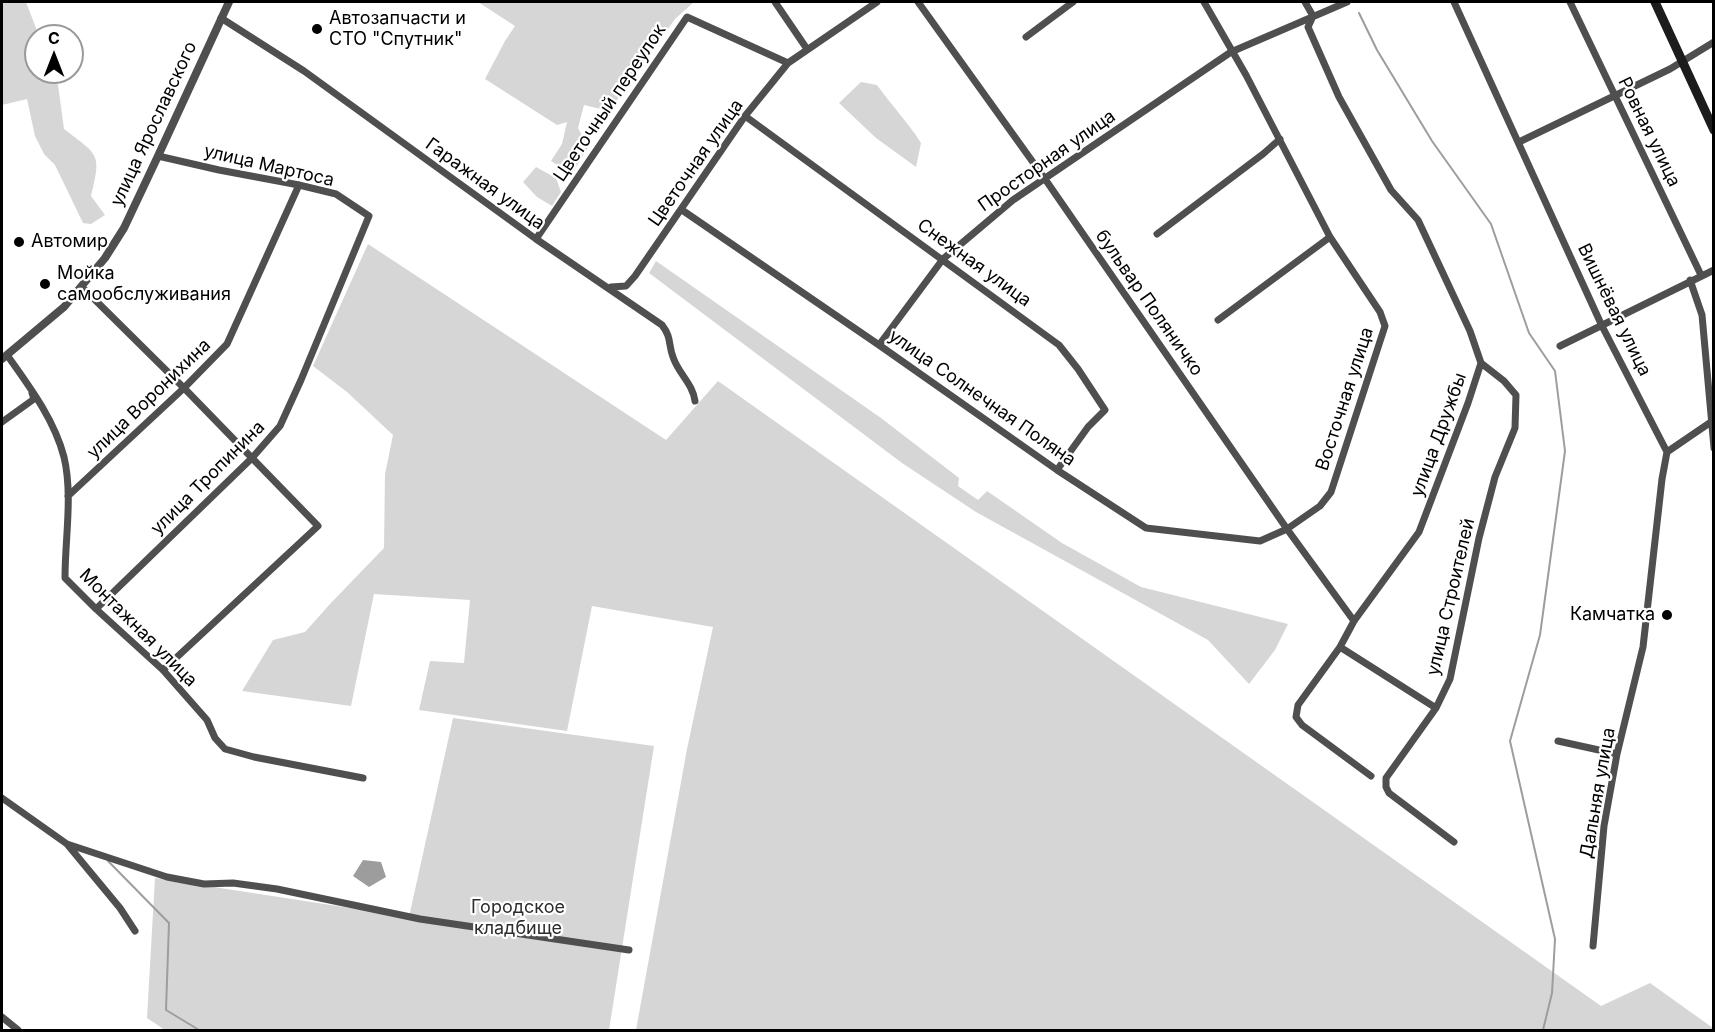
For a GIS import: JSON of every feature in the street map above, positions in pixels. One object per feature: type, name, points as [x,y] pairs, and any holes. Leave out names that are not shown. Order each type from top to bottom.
[{"type":"main road","points":[[1655,2],[1713,130]]},
{"type":"street","name":"улица Ярославского","points":[[4,357],[64,307],[105,258],[124,228],[229,2]]},
{"type":"street","points":[[775,2],[807,49]]},
{"type":"street","name":"Цветочная улица","points":[[609,287],[626,286],[682,210],[745,116],[788,63],[877,2]]},
{"type":"street","name":"бульвар Поляничко","points":[[918,2],[1045,179],[1287,529],[1354,621]]},
{"type":"street","points":[[1026,37],[1073,2]]},
{"type":"street","name":"Восточная улица","points":[[1204,2],[1246,75],[1330,237],[1380,312],[1385,326],[1331,492],[1320,506],[1287,529]]},
{"type":"street","name":"улица Дружбы","points":[[1305,2],[1312,16],[1308,27],[1339,97],[1391,190],[1418,220],[1470,331],[1481,363],[1419,532],[1354,621],[1340,647],[1298,705],[1296,717],[1302,725],[1371,776]]},
{"type":"street","name":"Просторная улица","points":[[879,345],[944,259],[1013,200],[1231,52],[1347,2]]},
{"type":"street","name":"Вишнёвая улица","points":[[1454,2],[1602,326],[1667,452]]},
{"type":"street","name":"Ровная улица","points":[[1570,2],[1701,276]]},
{"type":"street","name":"Цветочный переулок","points":[[536,239],[687,17],[788,63]]},
{"type":"street","name":"Гаражная улица","points":[[221,18],[304,71],[536,239],[662,325],[670,334],[673,357],[694,393],[695,401]]},
{"type":"street","points":[[1519,142],[1683,62],[1713,42]]},
{"type":"street","name":"Снежная улица","points":[[745,116],[1059,345],[1105,410],[1088,427],[1057,470]]},
{"type":"street","points":[[1157,234],[1280,139]]},
{"type":"street","name":"улица Мартоса","points":[[158,156],[298,184],[336,194],[369,216]]},
{"type":"street","name":"улица Воронихина","points":[[68,496],[184,388],[227,344],[298,184]]},
{"type":"street","name":"улица Солнечная Поляна","points":[[682,210],[1057,470],[1146,528],[1260,542],[1287,529]]},
{"type":"street","name":"улица Тропинина","points":[[96,609],[252,458],[280,426],[369,216]]},
{"type":"street","points":[[1218,320],[1330,237]]},
{"type":"street","points":[[1560,346],[1713,270]]},
{"type":"street","points":[[1690,280],[1702,315],[1713,448]]},
{"type":"street","points":[[82,287],[318,526],[164,670]]},
{"type":"street","name":"Монтажная улица","points":[[4,357],[31,388],[51,425],[64,457],[68,496],[65,578],[164,670],[207,720],[215,738],[225,749],[254,757],[363,778]]},
{"type":"street","name":"улица Строителей","points":[[1455,842],[1389,793],[1386,778],[1436,708],[1450,679],[1479,538],[1495,477],[1515,428],[1516,395],[1504,381],[1481,363]]},
{"type":"street","points":[[2,422],[34,399],[31,388]]},
{"type":"street","points":[[1667,452],[1712,421]]},
{"type":"street","name":"Дальняя улица","points":[[1593,946],[1604,826],[1617,754],[1643,647],[1667,452]]},
{"type":"street","points":[[1340,647],[1436,708]]},
{"type":"street","points":[[1558,741],[1617,754]]},
{"type":"street","points":[[2,798],[67,844],[120,908],[135,931]]},
{"type":"street","points":[[67,844],[167,877],[204,884],[233,884],[277,889],[420,919],[629,950]]},
{"type":"street","points":[[2,1017],[18,1030]]},
{"type":"green space","points":[[2,2],[26,2],[34,24],[24,24],[24,84],[58,84],[64,129],[84,144],[94,156],[96,171],[91,196],[105,215],[91,224],[83,223],[55,165],[44,154],[35,136],[27,99],[2,105]]},
{"type":"green space","points":[[478,2],[694,2],[675,19],[609,111],[584,105],[578,128],[588,147],[572,174],[551,161],[562,144],[567,122],[557,125],[485,79],[515,26]]},
{"type":"green space","points":[[861,82],[877,85],[921,143],[916,167],[876,138],[839,103]]},
{"type":"green space","points":[[536,167],[556,178],[561,192],[552,206],[537,197],[523,182]]},
{"type":"green space","points":[[368,244],[666,440],[718,381],[1601,1006],[1650,983],[1713,1030],[636,1030],[687,749],[713,627],[592,606],[567,731],[419,710],[430,661],[464,663],[470,600],[374,594],[351,706],[242,691],[273,640],[305,632],[384,548],[385,474],[393,435],[347,392],[313,366]]},
{"type":"green space","points":[[656,261],[881,418],[959,478],[958,486],[978,500],[987,491],[1062,543],[1141,587],[1288,624],[1275,650],[1249,684],[1208,640],[976,512],[902,463],[649,273]]},
{"type":"green space","name":"Городское кладбище","points":[[453,718],[654,746],[609,1030],[165,1030],[147,1018],[155,878],[409,917]]},
{"type":"shaded area","points":[[363,860],[381,862],[386,877],[369,887],[353,876]]},
{"type":"waterway","points":[[1359,13],[1377,50],[1432,141],[1491,224],[1529,333],[1555,371],[1565,451],[1540,635],[1510,741],[1555,939],[1552,993],[1543,1030]]},
{"type":"waterway","points":[[108,861],[169,923],[166,1010],[199,1030]]},
{"type":"place","name":"Автозапчасти и СТО \"Спутник\"","points":[[317,29]]},
{"type":"place","name":"Автомир","points":[[19,242]]},
{"type":"place","name":"Мойка самообслуживания","points":[[45,284]]},
{"type":"place","name":"Камчатка","points":[[1667,615]]}]
